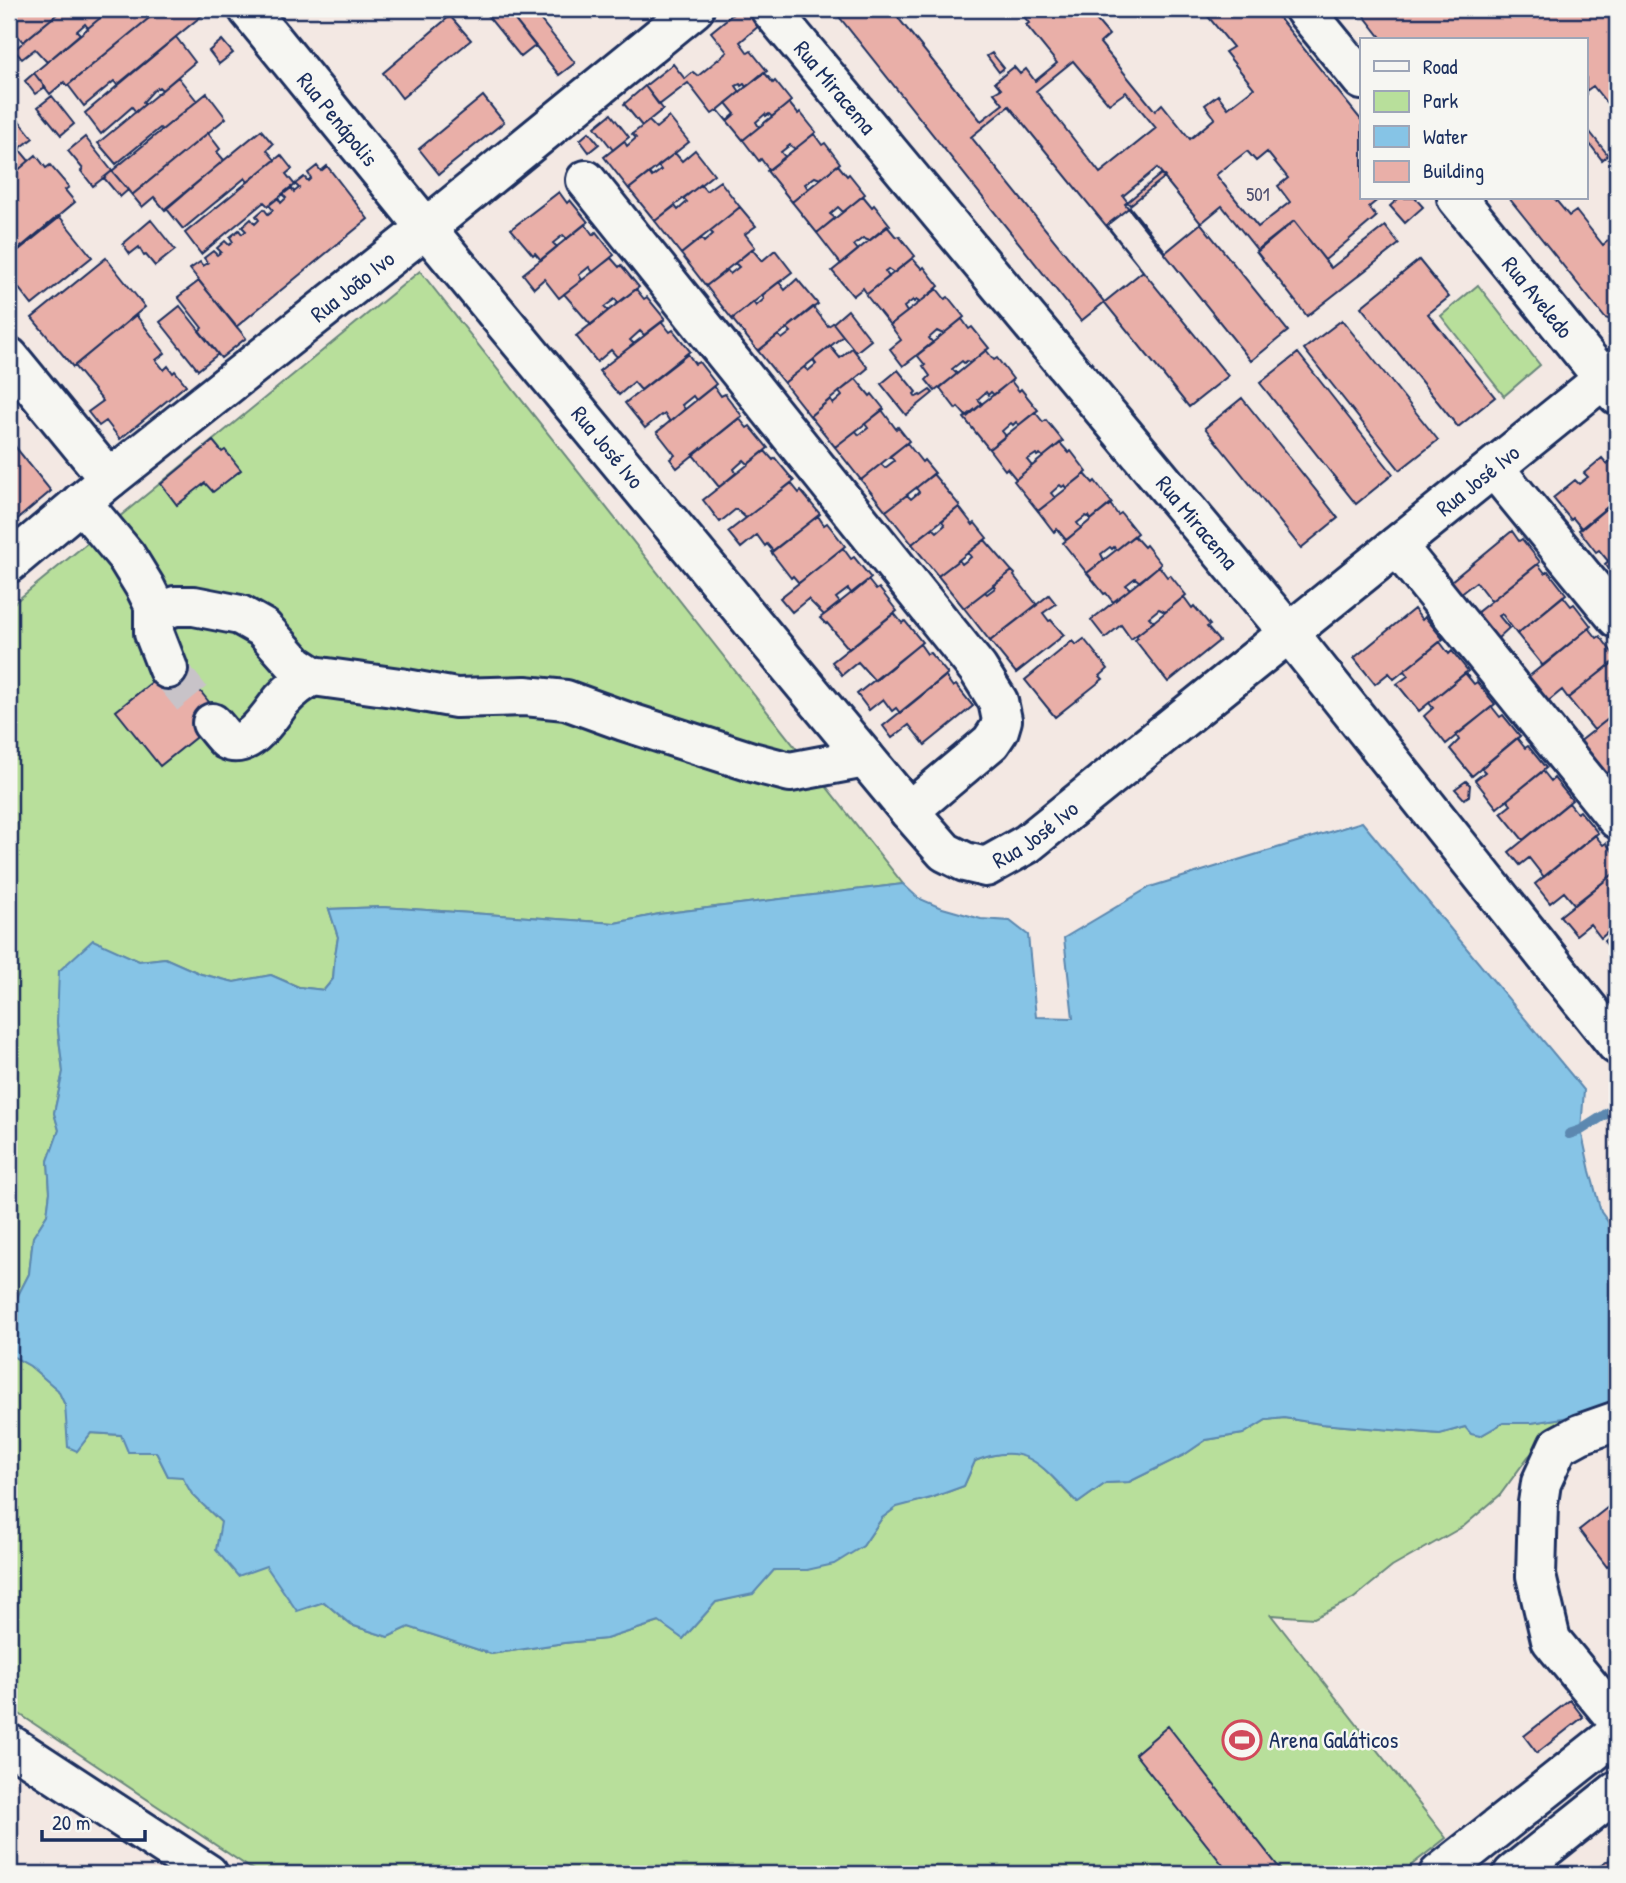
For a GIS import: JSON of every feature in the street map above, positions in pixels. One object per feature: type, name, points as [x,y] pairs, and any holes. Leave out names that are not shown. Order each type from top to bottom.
[{"type":"street","name":"Rua Penápolis","points":[[248,9],[426,228]]},
{"type":"street","name":"Rua João Ivo","points":[[9,563],[694,9]]},
{"type":"street","name":"Rua Miracema","points":[[770,9],[1289,633],[1617,1045]]},
{"type":"street","points":[[1304,9],[1360,78]]},
{"type":"street","points":[[586,180],[978,669],[998,701],[1002,720],[991,742],[909,811]]},
{"type":"street","name":"Rua Aveledo","points":[[1459,200],[1613,381]]},
{"type":"street","name":"Rua José Ivo","points":[[426,228],[909,811],[946,852],[965,862],[986,867],[1027,844],[1494,468],[1613,381]]},
{"type":"street","points":[[9,357],[95,491],[127,556],[158,604],[154,633],[168,669]]},
{"type":"street","points":[[1494,468],[1617,618]]},
{"type":"street","points":[[1397,546],[1617,819]]},
{"type":"street","points":[[158,604],[240,615],[263,628],[296,665],[313,676],[456,698],[525,696],[566,700],[624,721],[790,772],[865,758]]},
{"type":"street","points":[[212,723],[227,740],[243,740],[263,726],[293,688],[313,676]]},
{"type":"street","points":[[1617,1421],[1580,1434],[1558,1446],[1541,1483],[1536,1576],[1551,1640],[1617,1720]]},
{"type":"street","points":[[1439,1874],[1617,1734]]},
{"type":"street","points":[[9,1745],[208,1874]]},
{"type":"street","points":[[1513,1874],[1617,1791]]},
{"type":"green space","points":[[420,271],[903,884],[659,914],[615,923],[383,907],[329,909],[338,937],[333,979],[324,990],[299,987],[271,975],[234,982],[201,974],[165,958],[139,961],[93,941],[57,1022],[63,1072],[54,1113],[59,1130],[48,1161],[50,1192],[47,1215],[33,1237],[29,1274],[9,1313],[9,607]]},
{"type":"green space","points":[[1478,285],[1540,365],[1504,396],[1441,316]]},
{"type":"green space","points":[[9,1357],[30,1366],[58,1390],[65,1405],[77,1451],[91,1433],[121,1435],[156,1452],[168,1476],[182,1476],[192,1494],[266,1566],[324,1602],[351,1625],[388,1637],[409,1627],[491,1654],[606,1639],[660,1622],[683,1639],[716,1602],[753,1593],[774,1570],[807,1570],[863,1546],[882,1518],[897,1506],[964,1486],[975,1461],[997,1454],[1020,1454],[1034,1460],[1078,1503],[1106,1483],[1129,1482],[1184,1455],[1206,1440],[1243,1434],[1266,1420],[1284,1418],[1321,1424],[1439,1434],[1465,1427],[1480,1436],[1503,1423],[1531,1423],[1569,1417],[1528,1457],[1500,1495],[1464,1526],[1392,1567],[1353,1599],[1314,1618],[1271,1615],[1446,1838],[1400,1874],[259,1874],[9,1707]]},
{"type":"water","points":[[1362,822],[1584,1090],[1581,1130],[1590,1171],[1601,1212],[1617,1234],[1617,1407],[1608,1411],[1531,1423],[1503,1423],[1480,1436],[1471,1434],[1465,1427],[1440,1434],[1321,1424],[1284,1418],[1266,1420],[1243,1434],[1206,1440],[1184,1455],[1129,1482],[1106,1483],[1078,1503],[1033,1461],[1009,1454],[993,1455],[975,1461],[964,1486],[897,1507],[882,1518],[863,1546],[834,1564],[807,1570],[774,1570],[753,1594],[716,1602],[683,1639],[659,1622],[606,1639],[491,1654],[409,1627],[388,1637],[351,1625],[324,1602],[297,1611],[266,1566],[238,1576],[216,1550],[221,1522],[192,1494],[182,1477],[168,1476],[156,1452],[128,1452],[121,1435],[91,1433],[77,1451],[68,1447],[65,1405],[58,1390],[30,1366],[9,1357],[9,1313],[29,1274],[33,1237],[47,1215],[50,1192],[48,1161],[59,1130],[54,1113],[63,1072],[57,1022],[59,971],[93,940],[139,961],[165,958],[201,974],[234,982],[271,975],[298,987],[324,990],[333,979],[338,937],[329,909],[383,907],[615,923],[659,914],[903,884],[918,898],[939,907],[981,919],[1010,921],[1028,935],[1036,1017],[1073,1018],[1064,938],[1150,887]]},
{"type":"building","points":[[13,9],[63,9],[23,42],[9,25],[9,13]]},
{"type":"building","points":[[63,9],[111,9],[88,28],[85,24],[77,31],[80,34],[47,62],[35,49],[22,59],[14,50]]},
{"type":"building","points":[[111,9],[160,9],[67,86],[64,82],[50,94],[34,73]]},
{"type":"building","points":[[160,9],[202,9],[205,13],[117,85],[114,81],[84,106],[68,85]]},
{"type":"building","points":[[482,9],[506,9],[535,46],[521,57]]},
{"type":"building","points":[[506,9],[542,9],[546,13],[539,18],[575,63],[559,75]]},
{"type":"building","points":[[739,9],[746,9],[760,25],[740,42],[767,71],[746,87],[744,84],[736,86],[740,92],[726,103],[735,114],[727,121],[718,110],[712,114],[688,83],[659,105],[645,86],[673,64],[685,79],[693,72],[698,76],[727,52],[711,32]]},
{"type":"building","points":[[833,9],[1272,9],[1360,119],[1360,200],[1378,200],[1369,207],[1376,217],[1325,260],[1294,221],[1258,251],[1222,206],[1166,252],[1130,207],[1107,225],[1143,271],[1081,321]],"holes":[[[992,53],[1004,68],[999,72],[987,56]],[[1157,168],[1165,177],[1130,205],[1123,196]]]},
{"type":"building","points":[[891,9],[1018,9],[1029,23],[1026,25],[1057,63],[1035,81],[1026,69],[1020,74],[1014,67],[995,82],[1001,89],[994,93],[1003,104],[981,121]]},
{"type":"building","points":[[1087,9],[1202,9],[1233,47],[1225,52],[1254,88],[1228,108],[1218,95],[1205,105],[1215,118],[1190,139],[1162,104],[1155,111],[1100,43],[1109,35]]},
{"type":"building","points":[[1365,9],[1617,9],[1617,320],[1605,318],[1511,200],[1588,200],[1588,142],[1602,160],[1608,155],[1588,130],[1588,38],[1381,38],[1361,12]]},
{"type":"building","points":[[450,16],[471,40],[402,98],[383,73]]},
{"type":"building","points":[[176,37],[195,62],[162,90],[159,87],[153,91],[136,112],[132,107],[101,134],[85,113]]},
{"type":"building","points":[[222,40],[233,53],[219,64],[209,51]]},
{"type":"building","points":[[1073,61],[1109,104],[1126,92],[1156,128],[1100,173],[1036,91]]},
{"type":"building","points":[[764,72],[791,101],[772,117],[765,114],[756,122],[759,127],[743,140],[718,110]]},
{"type":"building","points":[[34,73],[45,87],[35,94],[25,81]]},
{"type":"building","points":[[178,77],[197,101],[116,164],[98,143]]},
{"type":"building","points":[[645,86],[663,109],[642,126],[624,104]]},
{"type":"building","points":[[1593,86],[1617,116],[1617,233],[1603,245],[1576,211],[1569,216],[1556,200],[1588,200],[1588,90]]},
{"type":"building","points":[[207,93],[226,118],[132,195],[112,171]]},
{"type":"building","points":[[52,96],[74,124],[61,135],[38,107]]},
{"type":"building","points":[[483,96],[504,122],[439,174],[419,149]]},
{"type":"building","points":[[789,103],[816,132],[795,149],[790,145],[781,152],[785,157],[769,170],[743,140]]},
{"type":"building","points":[[1009,106],[1228,376],[1189,407],[971,137]]},
{"type":"building","points":[[9,108],[33,138],[19,149],[29,161],[9,178]]},
{"type":"building","points":[[611,114],[629,137],[613,150],[595,127]]},
{"type":"building","points":[[669,117],[689,142],[629,189],[604,157],[624,141],[627,146],[636,138],[632,134],[649,121],[656,128]]},
{"type":"building","points":[[261,130],[273,144],[267,150],[275,160],[248,182],[245,178],[183,229],[166,208]]},
{"type":"building","points":[[589,132],[599,144],[589,152],[580,140]]},
{"type":"building","points":[[208,133],[220,149],[217,152],[224,160],[165,210],[154,197],[142,207],[132,195]]},
{"type":"building","points":[[814,134],[822,145],[825,143],[840,163],[820,179],[815,177],[805,184],[808,189],[792,202],[767,171]]},
{"type":"building","points":[[85,137],[112,171],[93,186],[68,151]]},
{"type":"building","points":[[695,150],[714,174],[655,221],[629,189],[649,173],[652,177],[661,170],[658,166],[675,153],[682,161]]},
{"type":"building","points":[[1247,151],[1256,161],[1267,152],[1288,178],[1278,186],[1290,202],[1258,227],[1216,175]]},
{"type":"building","points":[[36,155],[46,168],[50,165],[69,187],[65,190],[75,202],[9,257],[9,178]]},
{"type":"building","points":[[281,155],[292,169],[286,174],[295,185],[268,206],[264,202],[201,254],[185,233]]},
{"type":"building","points":[[838,165],[865,194],[843,212],[838,207],[830,214],[835,218],[817,233],[792,202]]},
{"type":"building","points":[[317,166],[321,171],[327,166],[368,219],[236,327],[190,269],[200,262],[203,266],[208,263],[204,258],[213,251],[217,255],[221,252],[217,248],[225,241],[229,245],[233,242],[230,237],[239,230],[242,234],[246,231],[242,227],[251,219],[255,224],[259,220],[256,216],[264,209],[268,214],[273,210],[269,205],[278,198],[281,203],[286,198],[282,194],[291,187],[294,192],[299,188],[295,184],[304,177],[308,181],[311,178],[308,173]]},
{"type":"building","points":[[112,171],[128,190],[120,197],[104,178]]},
{"type":"building","points":[[1161,174],[1288,331],[1251,361],[1125,204]]},
{"type":"building","points":[[720,181],[740,207],[681,254],[655,221],[675,206],[678,210],[687,202],[683,198],[701,185],[706,191]]},
{"type":"building","points":[[559,192],[567,203],[570,200],[588,222],[567,239],[563,235],[553,243],[557,247],[541,260],[535,253],[533,255],[511,229]]},
{"type":"building","points":[[863,196],[890,225],[869,241],[863,238],[854,245],[858,250],[841,264],[817,233]]},
{"type":"building","points":[[1397,200],[1417,200],[1423,207],[1405,223],[1390,206]]},
{"type":"building","points":[[740,207],[756,226],[745,234],[755,247],[706,286],[681,254],[701,238],[704,242],[713,234],[710,231]]},
{"type":"building","points":[[60,217],[92,257],[32,305],[10,277],[13,274],[9,269],[9,258]]},
{"type":"building","points":[[151,220],[175,250],[155,266],[139,247],[130,254],[123,244]]},
{"type":"building","points":[[1294,221],[1331,268],[1385,226],[1399,244],[1307,316],[1256,251]]},
{"type":"building","points":[[585,224],[593,235],[596,232],[614,255],[593,272],[589,267],[579,275],[582,280],[559,298],[544,279],[534,288],[523,274]]},
{"type":"building","points":[[887,226],[915,256],[894,273],[888,269],[885,271],[889,277],[867,294],[863,288],[853,296],[832,271]]},
{"type":"building","points":[[752,249],[762,261],[775,250],[792,272],[732,319],[706,286],[727,270],[730,274],[739,267],[735,263]]},
{"type":"building","points":[[106,258],[145,307],[73,367],[32,318]]},
{"type":"building","points":[[611,258],[619,267],[621,265],[639,287],[618,303],[615,299],[604,307],[608,311],[591,325],[564,294]]},
{"type":"building","points":[[912,258],[922,269],[924,267],[939,286],[919,303],[913,300],[904,307],[907,312],[890,325],[866,295]]},
{"type":"building","points":[[1419,260],[1449,297],[1428,314],[1495,397],[1458,427],[1361,307]]},
{"type":"building","points":[[797,279],[818,304],[758,351],[732,319],[753,302],[756,306],[764,299],[762,295],[779,282],[785,290]]},
{"type":"building","points":[[199,281],[246,338],[221,358],[199,331],[202,328],[178,297]]},
{"type":"building","points":[[636,289],[644,299],[647,297],[665,319],[644,335],[640,331],[630,340],[634,344],[617,357],[611,350],[597,362],[576,336]]},
{"type":"building","points":[[937,289],[945,299],[948,297],[964,317],[943,334],[937,331],[929,338],[933,343],[903,366],[890,349],[901,340],[890,325]]},
{"type":"building","points":[[180,306],[218,354],[198,370],[160,322]]},
{"type":"building","points":[[813,307],[828,326],[833,323],[843,336],[784,383],[758,351],[778,335],[782,339],[791,332],[787,328]]},
{"type":"building","points":[[848,310],[871,340],[856,352],[833,323]]},
{"type":"building","points":[[136,315],[165,353],[156,360],[164,370],[168,366],[173,373],[175,371],[186,385],[120,439],[106,421],[99,426],[88,412],[103,401],[74,366]]},
{"type":"building","points":[[962,319],[989,348],[970,363],[962,361],[952,369],[957,374],[935,391],[926,380],[930,376],[917,355]]},
{"type":"building","points":[[1342,320],[1438,440],[1400,470],[1304,349]]},
{"type":"building","points":[[662,322],[670,332],[673,330],[690,351],[641,390],[634,382],[619,395],[599,371]]},
{"type":"building","points":[[830,346],[840,358],[852,348],[868,368],[810,416],[784,383],[804,367],[808,371],[816,364],[813,360]]},
{"type":"building","points":[[986,350],[994,360],[997,358],[1013,379],[994,395],[991,392],[988,395],[986,392],[978,399],[982,404],[967,417],[958,407],[956,409],[940,388]]},
{"type":"building","points":[[1298,353],[1393,474],[1356,504],[1260,383]]},
{"type":"building","points":[[688,354],[695,364],[699,362],[716,384],[696,400],[693,396],[682,405],[685,409],[670,422],[665,414],[645,428],[625,403]]},
{"type":"building","points":[[898,370],[916,392],[916,397],[930,390],[933,393],[906,415],[881,384]]},
{"type":"building","points":[[856,379],[884,409],[835,447],[810,416],[830,399],[833,404],[842,396],[839,392]]},
{"type":"building","points":[[1011,381],[1038,410],[1019,425],[1016,422],[1013,425],[1011,423],[1002,431],[1006,436],[989,449],[964,418]]},
{"type":"building","points":[[714,386],[721,396],[725,394],[742,416],[677,468],[670,459],[675,455],[657,432]]},
{"type":"building","points":[[1242,398],[1338,518],[1301,548],[1205,428]]},
{"type":"building","points":[[882,410],[909,441],[861,480],[835,447],[856,431],[859,435],[868,428],[865,424]]},
{"type":"building","points":[[1035,412],[1043,422],[1046,420],[1063,441],[1043,457],[1036,454],[1027,460],[1032,466],[1016,479],[1007,468],[1005,470],[989,449]]},
{"type":"building","points":[[739,418],[747,428],[750,426],[768,448],[748,464],[744,460],[734,469],[736,473],[719,487],[693,455]]},
{"type":"building","points":[[9,439],[51,491],[14,522],[9,516]]},
{"type":"building","points":[[213,441],[222,452],[225,450],[241,470],[213,492],[205,483],[177,505],[161,484]]},
{"type":"building","points":[[907,443],[935,473],[886,511],[861,480],[881,464],[885,468],[894,461],[890,456]]},
{"type":"building","points":[[1060,443],[1069,453],[1071,451],[1087,472],[1067,488],[1060,485],[1051,493],[1055,498],[1038,511],[1014,481]]},
{"type":"building","points":[[765,451],[773,460],[775,458],[794,481],[746,518],[736,509],[720,522],[703,500]]},
{"type":"building","points":[[1617,455],[1617,499],[1582,529],[1553,498],[1575,480],[1579,484],[1588,477],[1584,473],[1602,458],[1607,464]]},
{"type":"building","points":[[933,474],[960,506],[912,544],[886,511],[907,495],[911,499],[919,492],[916,488]]},
{"type":"building","points":[[1085,474],[1093,483],[1095,481],[1112,503],[1091,520],[1086,516],[1077,523],[1081,528],[1066,540],[1057,529],[1054,532],[1038,511]]},
{"type":"building","points":[[791,483],[820,514],[773,551],[767,544],[765,546],[757,535],[741,548],[728,532]]},
{"type":"building","points":[[1617,499],[1617,554],[1608,561],[1599,550],[1596,552],[1579,530]]},
{"type":"building","points":[[1110,504],[1137,533],[1116,550],[1110,547],[1101,554],[1104,560],[1087,573],[1063,543]]},
{"type":"building","points":[[959,507],[987,538],[938,576],[912,544],[933,528],[937,532],[945,525],[942,521]]},
{"type":"building","points":[[818,516],[845,546],[799,583],[793,576],[791,578],[771,552]]},
{"type":"building","points":[[1512,531],[1540,562],[1491,601],[1476,582],[1460,594],[1450,582]]},
{"type":"building","points":[[1134,536],[1144,547],[1146,545],[1161,564],[1140,582],[1135,578],[1126,585],[1130,589],[1113,602],[1087,573]]},
{"type":"building","points":[[985,540],[1012,571],[964,608],[938,576],[959,560],[962,564],[971,557],[968,553]]},
{"type":"building","points":[[843,548],[871,578],[852,594],[848,589],[836,598],[840,603],[824,615],[808,599],[792,612],[780,598]]},
{"type":"building","points":[[1617,554],[1617,579],[1605,564]]},
{"type":"building","points":[[1538,564],[1545,573],[1548,571],[1566,594],[1517,634],[1502,614],[1499,616],[1509,628],[1496,640],[1475,614]]},
{"type":"building","points":[[1159,566],[1186,595],[1165,612],[1159,609],[1149,617],[1154,622],[1131,639],[1121,625],[1105,638],[1091,620]]},
{"type":"building","points":[[1012,571],[1037,605],[990,641],[964,608],[995,588],[993,585]]},
{"type":"building","points":[[868,580],[876,590],[879,588],[897,611],[849,649],[820,618]]},
{"type":"building","points":[[1049,595],[1056,604],[1043,613],[1064,635],[1016,673],[990,641]]},
{"type":"building","points":[[1563,596],[1571,606],[1574,604],[1591,626],[1543,666],[1517,634]]},
{"type":"building","points":[[1184,597],[1210,625],[1207,627],[1219,641],[1168,682],[1135,640],[1138,638],[1136,636]]},
{"type":"building","points":[[1414,609],[1422,620],[1425,617],[1443,639],[1394,679],[1389,673],[1375,684],[1354,658]]},
{"type":"building","points":[[894,613],[902,623],[905,621],[922,642],[875,681],[858,662],[842,675],[832,662]]},
{"type":"building","points":[[1589,628],[1597,638],[1600,636],[1617,659],[1568,698],[1562,690],[1546,703],[1527,678]]},
{"type":"building","points":[[1084,639],[1108,669],[1100,676],[1103,679],[1055,717],[1025,680],[1072,641],[1076,645]]},
{"type":"building","points":[[1440,642],[1449,654],[1452,651],[1468,671],[1419,711],[1397,684],[1408,676],[1404,671]]},
{"type":"building","points":[[920,644],[948,674],[900,713],[896,708],[892,711],[883,699],[869,710],[857,694]]},
{"type":"building","points":[[1615,661],[1617,712],[1594,730],[1568,698]]},
{"type":"building","points":[[177,662],[221,717],[160,766],[116,711]]},
{"type":"building","points":[[1465,673],[1474,684],[1477,682],[1495,704],[1446,744],[1424,716],[1433,708],[1429,703]]},
{"type":"building","points":[[945,676],[973,706],[925,745],[909,725],[892,738],[883,726]]},
{"type":"building","points":[[1492,707],[1500,717],[1503,715],[1520,736],[1472,776],[1450,749],[1459,740],[1456,735]]},
{"type":"building","points":[[1617,712],[1617,765],[1604,776],[1578,743]]},
{"type":"building","points":[[1517,738],[1525,748],[1528,746],[1546,768],[1497,808],[1475,780],[1485,772],[1481,768]]},
{"type":"building","points":[[1617,765],[1617,791],[1604,776]]},
{"type":"building","points":[[1543,771],[1551,781],[1554,778],[1572,800],[1523,840],[1501,813],[1511,805],[1507,800]]},
{"type":"building","points":[[1466,781],[1470,785],[1469,796],[1464,799],[1455,789]]},
{"type":"building","points":[[1569,803],[1577,813],[1580,811],[1598,833],[1544,877],[1529,858],[1520,865],[1509,852]]},
{"type":"building","points":[[1595,835],[1603,845],[1606,843],[1617,857],[1617,871],[1575,905],[1564,892],[1550,903],[1535,884]]},
{"type":"building","points":[[1617,871],[1617,924],[1601,938],[1590,924],[1576,935],[1560,916]]},
{"type":"building","points":[[1617,924],[1617,957],[1604,941],[1613,933],[1610,930]]},
{"type":"building","points":[[1617,1500],[1617,1559],[1607,1567],[1579,1530]]},
{"type":"building","points":[[1570,1700],[1583,1717],[1537,1753],[1524,1736]]},
{"type":"building","points":[[1168,1726],[1284,1874],[1230,1874],[1135,1754]]},
{"type":"building","points":[[1614,1857],[1617,1874],[1588,1874]]},
{"type":"waterway","points":[[1569,1134],[1581,1130],[1617,1107]]},
{"type":"tunnel","points":[[168,669],[212,723]]},
{"type":"place","name":"Arena Galáticos","points":[[1242,1740]]}]
